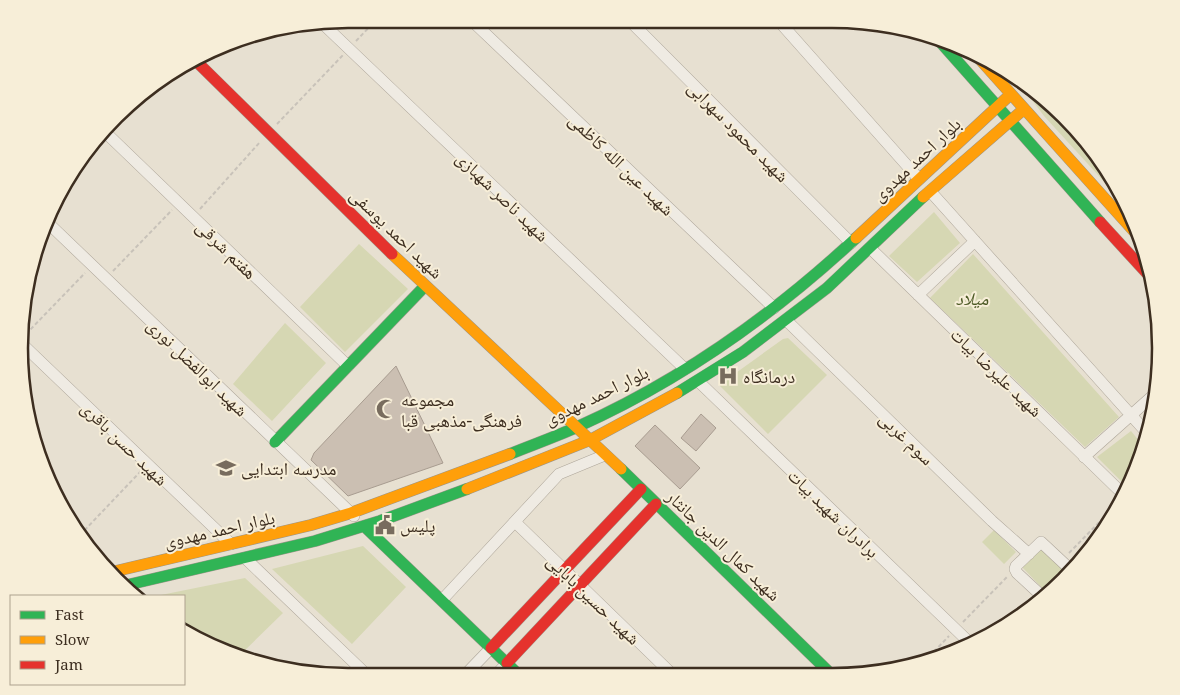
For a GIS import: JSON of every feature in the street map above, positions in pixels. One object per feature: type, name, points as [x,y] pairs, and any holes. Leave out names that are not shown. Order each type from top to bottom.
[{"type":"main road","points":[[946,48],[997,108],[1143,269]]},
{"type":"main road","name":"شهید احمد یوسفی","points":[[199,64],[425,286],[590,440]]},
{"type":"main road","points":[[996,72],[1024,110],[1128,225]]},
{"type":"main road","name":"بلوار احمد مهدوی","points":[[118,571],[311,525],[351,513],[472,469],[577,427],[637,397],[685,369],[774,308],[816,275],[1011,94]]},
{"type":"main road","name":"بلوار احمد مهدوی","points":[[133,585],[316,541],[364,526],[478,485],[590,440],[645,411],[698,381],[786,320],[827,288],[930,192],[1024,110]]},
{"type":"main road","points":[[276,442],[425,286]]},
{"type":"main road","points":[[774,308],[786,320]]},
{"type":"main road","name":"شهید کمال الدین جانثار","points":[[590,440],[825,668]]},
{"type":"main road","points":[[491,648],[641,489]]},
{"type":"main road","points":[[507,663],[656,504]]},
{"type":"main road","points":[[364,526],[512,668]]},
{"type":"street","name":"شهید ناصر شهبازی","points":[[327,28],[685,369]]},
{"type":"street","name":"شهید عین الله کاظمی","points":[[479,28],[774,308]]},
{"type":"street","name":"شهید محمود سهرابی","points":[[637,28],[851,243]]},
{"type":"street","points":[[785,28],[919,179]]},
{"type":"street","name":"هفتم شرقی","points":[[108,135],[348,366]]},
{"type":"street","points":[[930,192],[1142,428]]},
{"type":"street","name":"شهید ابوالفضل نوری","points":[[51,226],[364,526]]},
{"type":"street","points":[[918,295],[975,241]]},
{"type":"street","name":"شهید علیرضا بیات","points":[[870,248],[1118,490]]},
{"type":"street","name":"سوم غربی","points":[[786,320],[992,521],[1029,554]]},
{"type":"street","name":"شهید حسن باقری","points":[[28,343],[148,464],[231,544]]},
{"type":"street","name":"برادران شهید بیات","points":[[698,381],[965,638]]},
{"type":"street","points":[[1084,456],[1148,401]]},
{"type":"street","points":[[442,600],[560,474],[605,454]]},
{"type":"street","name":"شهید حسین بابایی","points":[[515,522],[666,668]]},
{"type":"street","points":[[1038,592],[1015,569],[1041,542],[1067,565]]},
{"type":"street","points":[[245,558],[360,668]]},
{"type":"street","points":[[472,668],[491,648]]},
{"type":"street","points":[[502,668],[507,663]]},
{"type":"path","points":[[193,216],[268,132],[368,28]]},
{"type":"path","points":[[106,278],[179,202]]},
{"type":"path","points":[[28,333],[92,265]]},
{"type":"path","points":[[85,530],[148,464]]},
{"type":"path","points":[[1062,560],[1105,515]]},
{"type":"path","points":[[936,651],[1015,569]]},
{"type":"green space","points":[[1029,95],[1059,121],[1099,170],[1110,188],[1044,116]]},
{"type":"green space","name":"میلاد","points":[[934,212],[960,243],[917,282],[889,256]]},
{"type":"green space","points":[[359,244],[408,289],[345,352],[300,307]]},
{"type":"green space","name":"میلاد","points":[[973,254],[1119,417],[1085,447],[930,298]]},
{"type":"green space","points":[[285,323],[326,363],[272,421],[233,384]]},
{"type":"green space","points":[[788,338],[827,375],[768,434],[719,385],[783,339]]},
{"type":"green space","points":[[1131,431],[1139,441],[1122,482],[1097,457]]},
{"type":"green space","points":[[994,530],[1016,552],[1004,564],[982,542]]},
{"type":"green space","points":[[363,546],[406,587],[352,644],[272,569]]},
{"type":"green space","points":[[1041,547],[1063,569],[1043,588],[1022,567]]},
{"type":"green space","points":[[245,578],[283,613],[244,651],[185,624],[185,595],[161,595]]},
{"type":"building","name":"مجموعه فرهنگی-مذهبی قبا","points":[[396,366],[443,463],[348,496],[311,460],[314,453]]},
{"type":"building","points":[[701,414],[716,428],[696,451],[681,438]]},
{"type":"building","points":[[655,425],[700,468],[680,489],[635,446]]},
{"type":"traffic: fast","points":[[946,48],[1100,222]]},
{"type":"traffic: fast","points":[[677,393],[743,352],[827,288],[923,197]]},
{"type":"traffic: fast","points":[[510,454],[569,431],[615,409],[689,367],[758,320],[792,294],[856,238]]},
{"type":"traffic: fast","points":[[275,442],[425,286]]},
{"type":"traffic: fast","points":[[621,469],[825,668]]},
{"type":"traffic: fast","points":[[132,584],[315,541],[380,521],[467,489]]},
{"type":"traffic: fast","points":[[364,526],[512,668]]},
{"type":"traffic: slow","points":[[987,67],[1127,224]]},
{"type":"traffic: slow","points":[[856,238],[1011,94]]},
{"type":"traffic: slow","points":[[923,197],[1024,109]]},
{"type":"traffic: slow","points":[[392,254],[621,469]]},
{"type":"traffic: slow","points":[[467,489],[590,440],[677,393]]},
{"type":"traffic: slow","points":[[118,571],[311,525],[351,513],[510,454]]},
{"type":"traffic: jam","points":[[199,64],[392,254]]},
{"type":"traffic: jam","points":[[1100,222],[1143,269]]},
{"type":"traffic: jam","points":[[491,648],[641,489]]},
{"type":"traffic: jam","points":[[507,663],[656,504]]},
{"type":"place","name":"درمانگاه","points":[[728,376]]},
{"type":"place","name":"مجموعه فرهنگی-مذهبی قبا","points":[[386,409]]},
{"type":"place","name":"مدرسه ابتدایی","points":[[226,468]]},
{"type":"place","name":"پلیس","points":[[385,525]]}]
